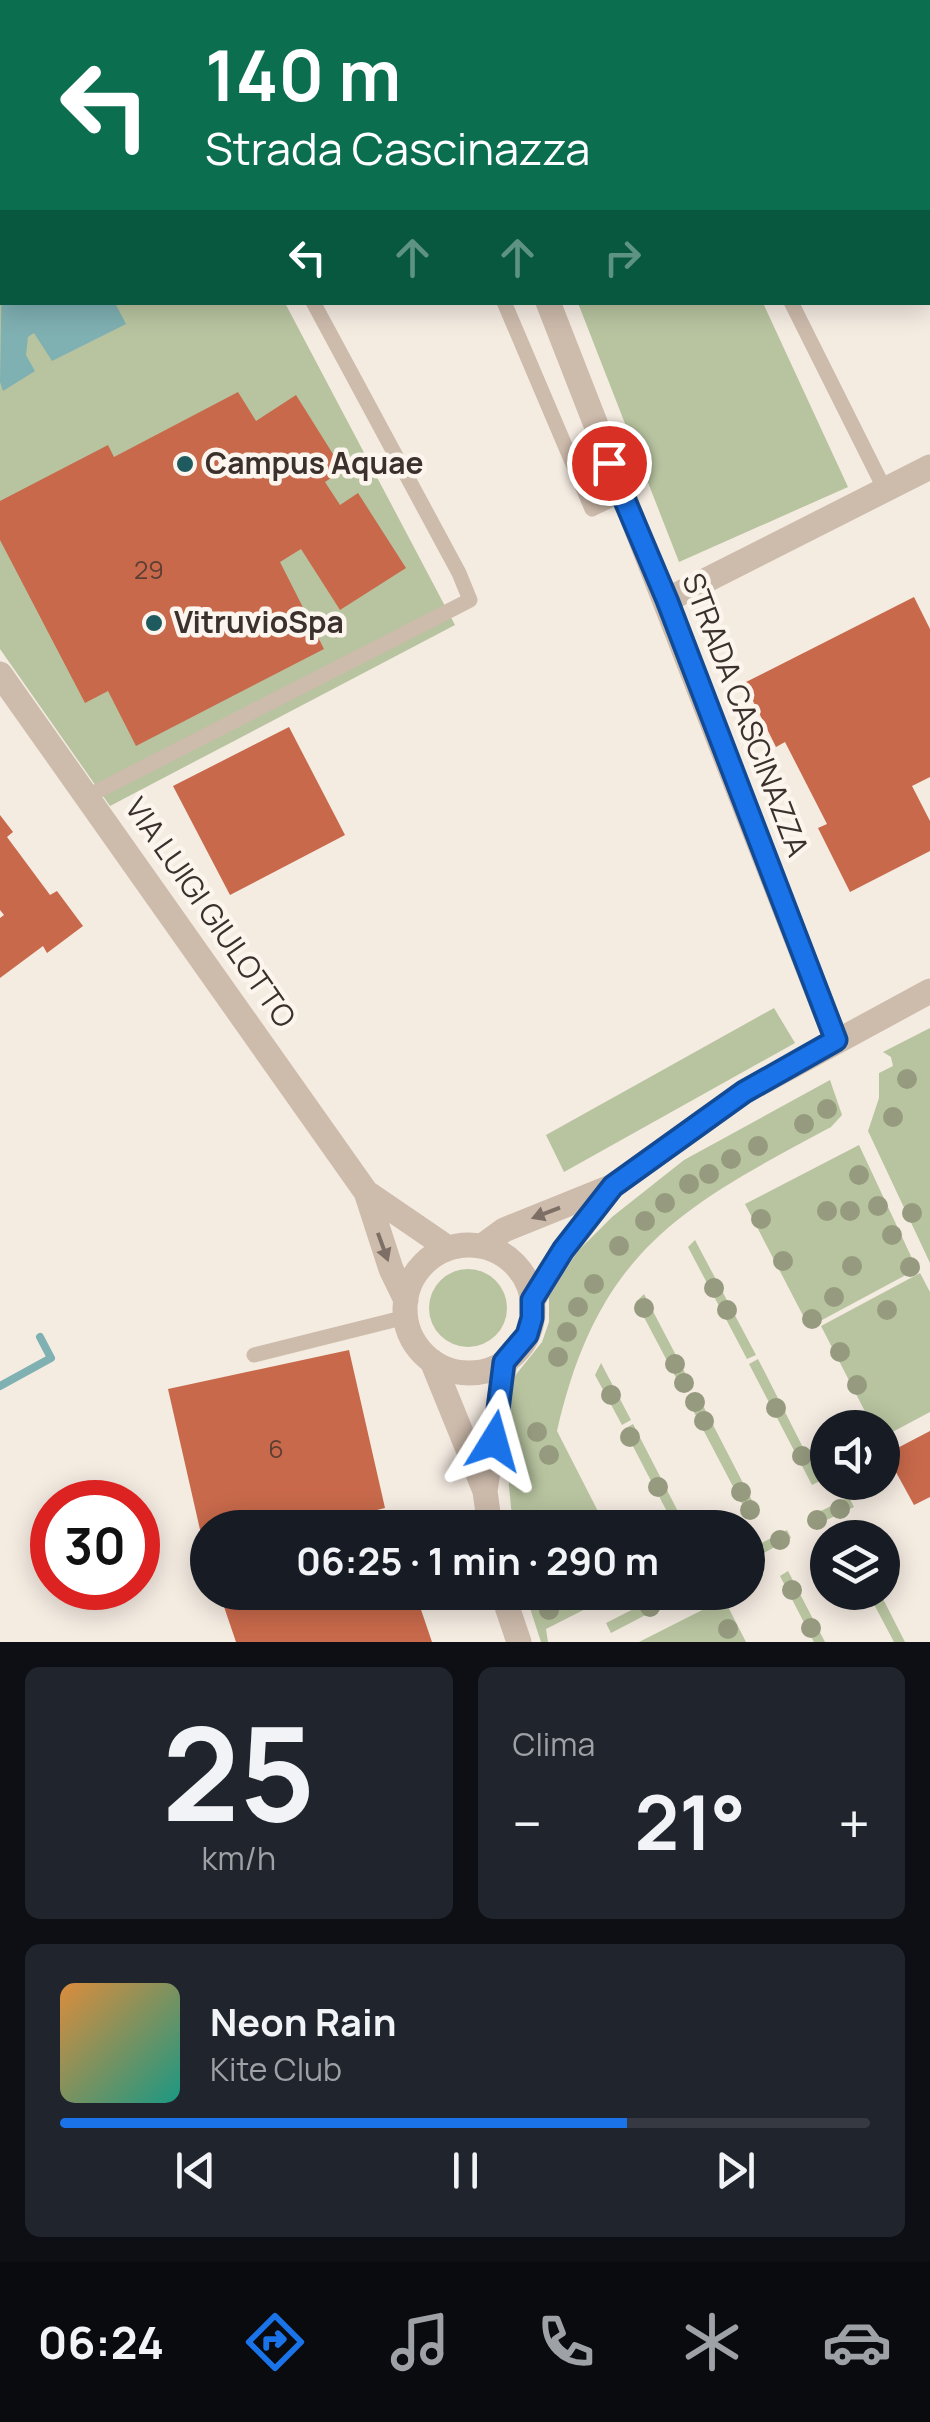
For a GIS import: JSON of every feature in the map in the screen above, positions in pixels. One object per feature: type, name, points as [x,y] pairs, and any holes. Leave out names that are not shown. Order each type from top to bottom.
[{"type":"street","name":"STRADA CASCINAZZA","points":[[549,305],[836,1040]]},
{"type":"street","points":[[667,600],[930,467]]},
{"type":"street","name":"VIA LUIGI GIULOTTO","points":[[0,674],[366,1192],[406,1308]]},
{"type":"street","points":[[482,1246],[504,1230],[613,1186],[744,1092],[930,991]]},
{"type":"street","points":[[532,1300],[563,1250],[613,1186]]},
{"type":"street","name":"VIA LUIGI GIULOTTO","points":[[366,1192],[448,1248]]},
{"type":"street","points":[[432,1361],[449,1370],[487,1370],[504,1362],[527,1335],[532,1318],[527,1281],[501,1253],[466,1244],[448,1248],[420,1268],[406,1308],[410,1334],[432,1361],[484,1492],[487,1510]]},
{"type":"street","points":[[484,1492],[504,1362]]},
{"type":"street","points":[[508,1610],[519,1642]]},
{"type":"lane","points":[[88,796],[470,600],[459,572],[315,305]]},
{"type":"lane","points":[[505,305],[592,509],[621,495]]},
{"type":"lane","points":[[792,305],[885,490]]},
{"type":"lane","points":[[254,1355],[406,1308]]},
{"type":"green space","name":"Campus Aquae","points":[[0,305],[286,305],[455,625],[110,806],[0,649]]},
{"type":"green space","points":[[579,305],[764,305],[848,487],[679,562]]},
{"type":"green space","points":[[774,1008],[795,1043],[564,1172],[546,1135]]},
{"type":"green space","points":[[930,1028],[930,1263],[868,1131],[879,1098],[879,1073],[893,1066],[891,1057],[883,1052]]},
{"type":"green space","points":[[830,1080],[842,1115],[831,1127],[688,1212],[652,1242],[622,1278],[596,1319],[574,1370],[557,1431],[597,1510],[511,1510],[505,1444],[514,1377],[542,1342],[549,1322],[549,1296],[578,1251],[612,1217],[684,1160]]},
{"type":"green space","points":[[859,1145],[917,1269],[809,1327],[745,1204]]},
{"type":"green space","points":[[695,1240],[756,1355],[747,1359],[688,1247]]},
{"type":"green space","points":[[468,1269],[483,1272],[495,1281],[504,1293],[504,1323],[495,1335],[483,1344],[468,1347],[453,1344],[441,1335],[432,1323],[429,1308],[432,1293],[441,1281],[453,1272]]},
{"type":"green space","points":[[920,1273],[930,1292],[930,1412],[900,1428],[900,1410],[864,1410],[821,1326]]},
{"type":"green space","points":[[644,1294],[693,1388],[684,1393],[636,1302]]},
{"type":"green space","points":[[758,1359],[810,1461],[810,1481],[749,1364]]},
{"type":"green space","points":[[601,1363],[631,1420],[622,1425],[595,1375]]},
{"type":"green space","points":[[696,1392],[757,1510],[745,1510],[686,1397]]},
{"type":"green space","points":[[633,1424],[677,1510],[666,1510],[624,1429]]},
{"type":"green space","points":[[843,1500],[850,1500],[854,1507],[827,1520],[809,1517]]},
{"type":"green space","points":[[787,1530],[791,1538],[765,1552],[765,1541]]},
{"type":"green space","points":[[788,1571],[825,1642],[814,1642],[780,1576]]},
{"type":"green space","points":[[531,1610],[583,1610],[546,1629],[548,1642],[541,1642]]},
{"type":"green space","points":[[631,1610],[655,1610],[611,1633],[606,1623]]},
{"type":"green space","points":[[702,1610],[730,1610],[746,1642],[639,1642]]},
{"type":"green space","points":[[877,1610],[889,1610],[905,1642],[894,1642]]},
{"type":"water","points":[[1,305],[116,305],[126,324],[52,361],[34,333],[28,337],[26,355],[35,371],[3,391]]},
{"type":"building","points":[[238,392],[256,421],[296,395],[343,470],[325,482],[340,505],[358,493],[406,568],[340,610],[301,549],[280,562],[324,649],[136,746],[108,691],[85,703],[0,540],[0,501],[108,445],[114,457]]},
{"type":"building","points":[[914,597],[930,629],[930,777],[912,786],[930,821],[930,851],[850,892],[818,828],[827,824],[785,742],[776,747],[744,683]]},
{"type":"building","points":[[289,727],[345,835],[230,895],[173,786]]},
{"type":"building","points":[[0,815],[13,832],[7,837],[50,895],[57,891],[83,926],[47,953],[43,946],[0,978],[0,918],[4,915],[0,910]]},
{"type":"building","points":[[349,1350],[385,1508],[196,1510],[168,1389]]},
{"type":"building","points":[[930,1431],[930,1497],[914,1505],[900,1480],[900,1447]]},
{"type":"building","points":[[225,1610],[421,1610],[432,1642],[236,1642]]},
{"type":"waterway","points":[[0,1386],[51,1358],[40,1337]]},
{"type":"place","name":"Campus Aquae","points":[[185,464]]},
{"type":"place","name":"VitruvioSpa","points":[[154,623]]},
{"type":"route","points":[[494,1441],[504,1362],[527,1335],[532,1300],[563,1250],[613,1186],[744,1092],[836,1040],[667,600],[609,463]]}]
